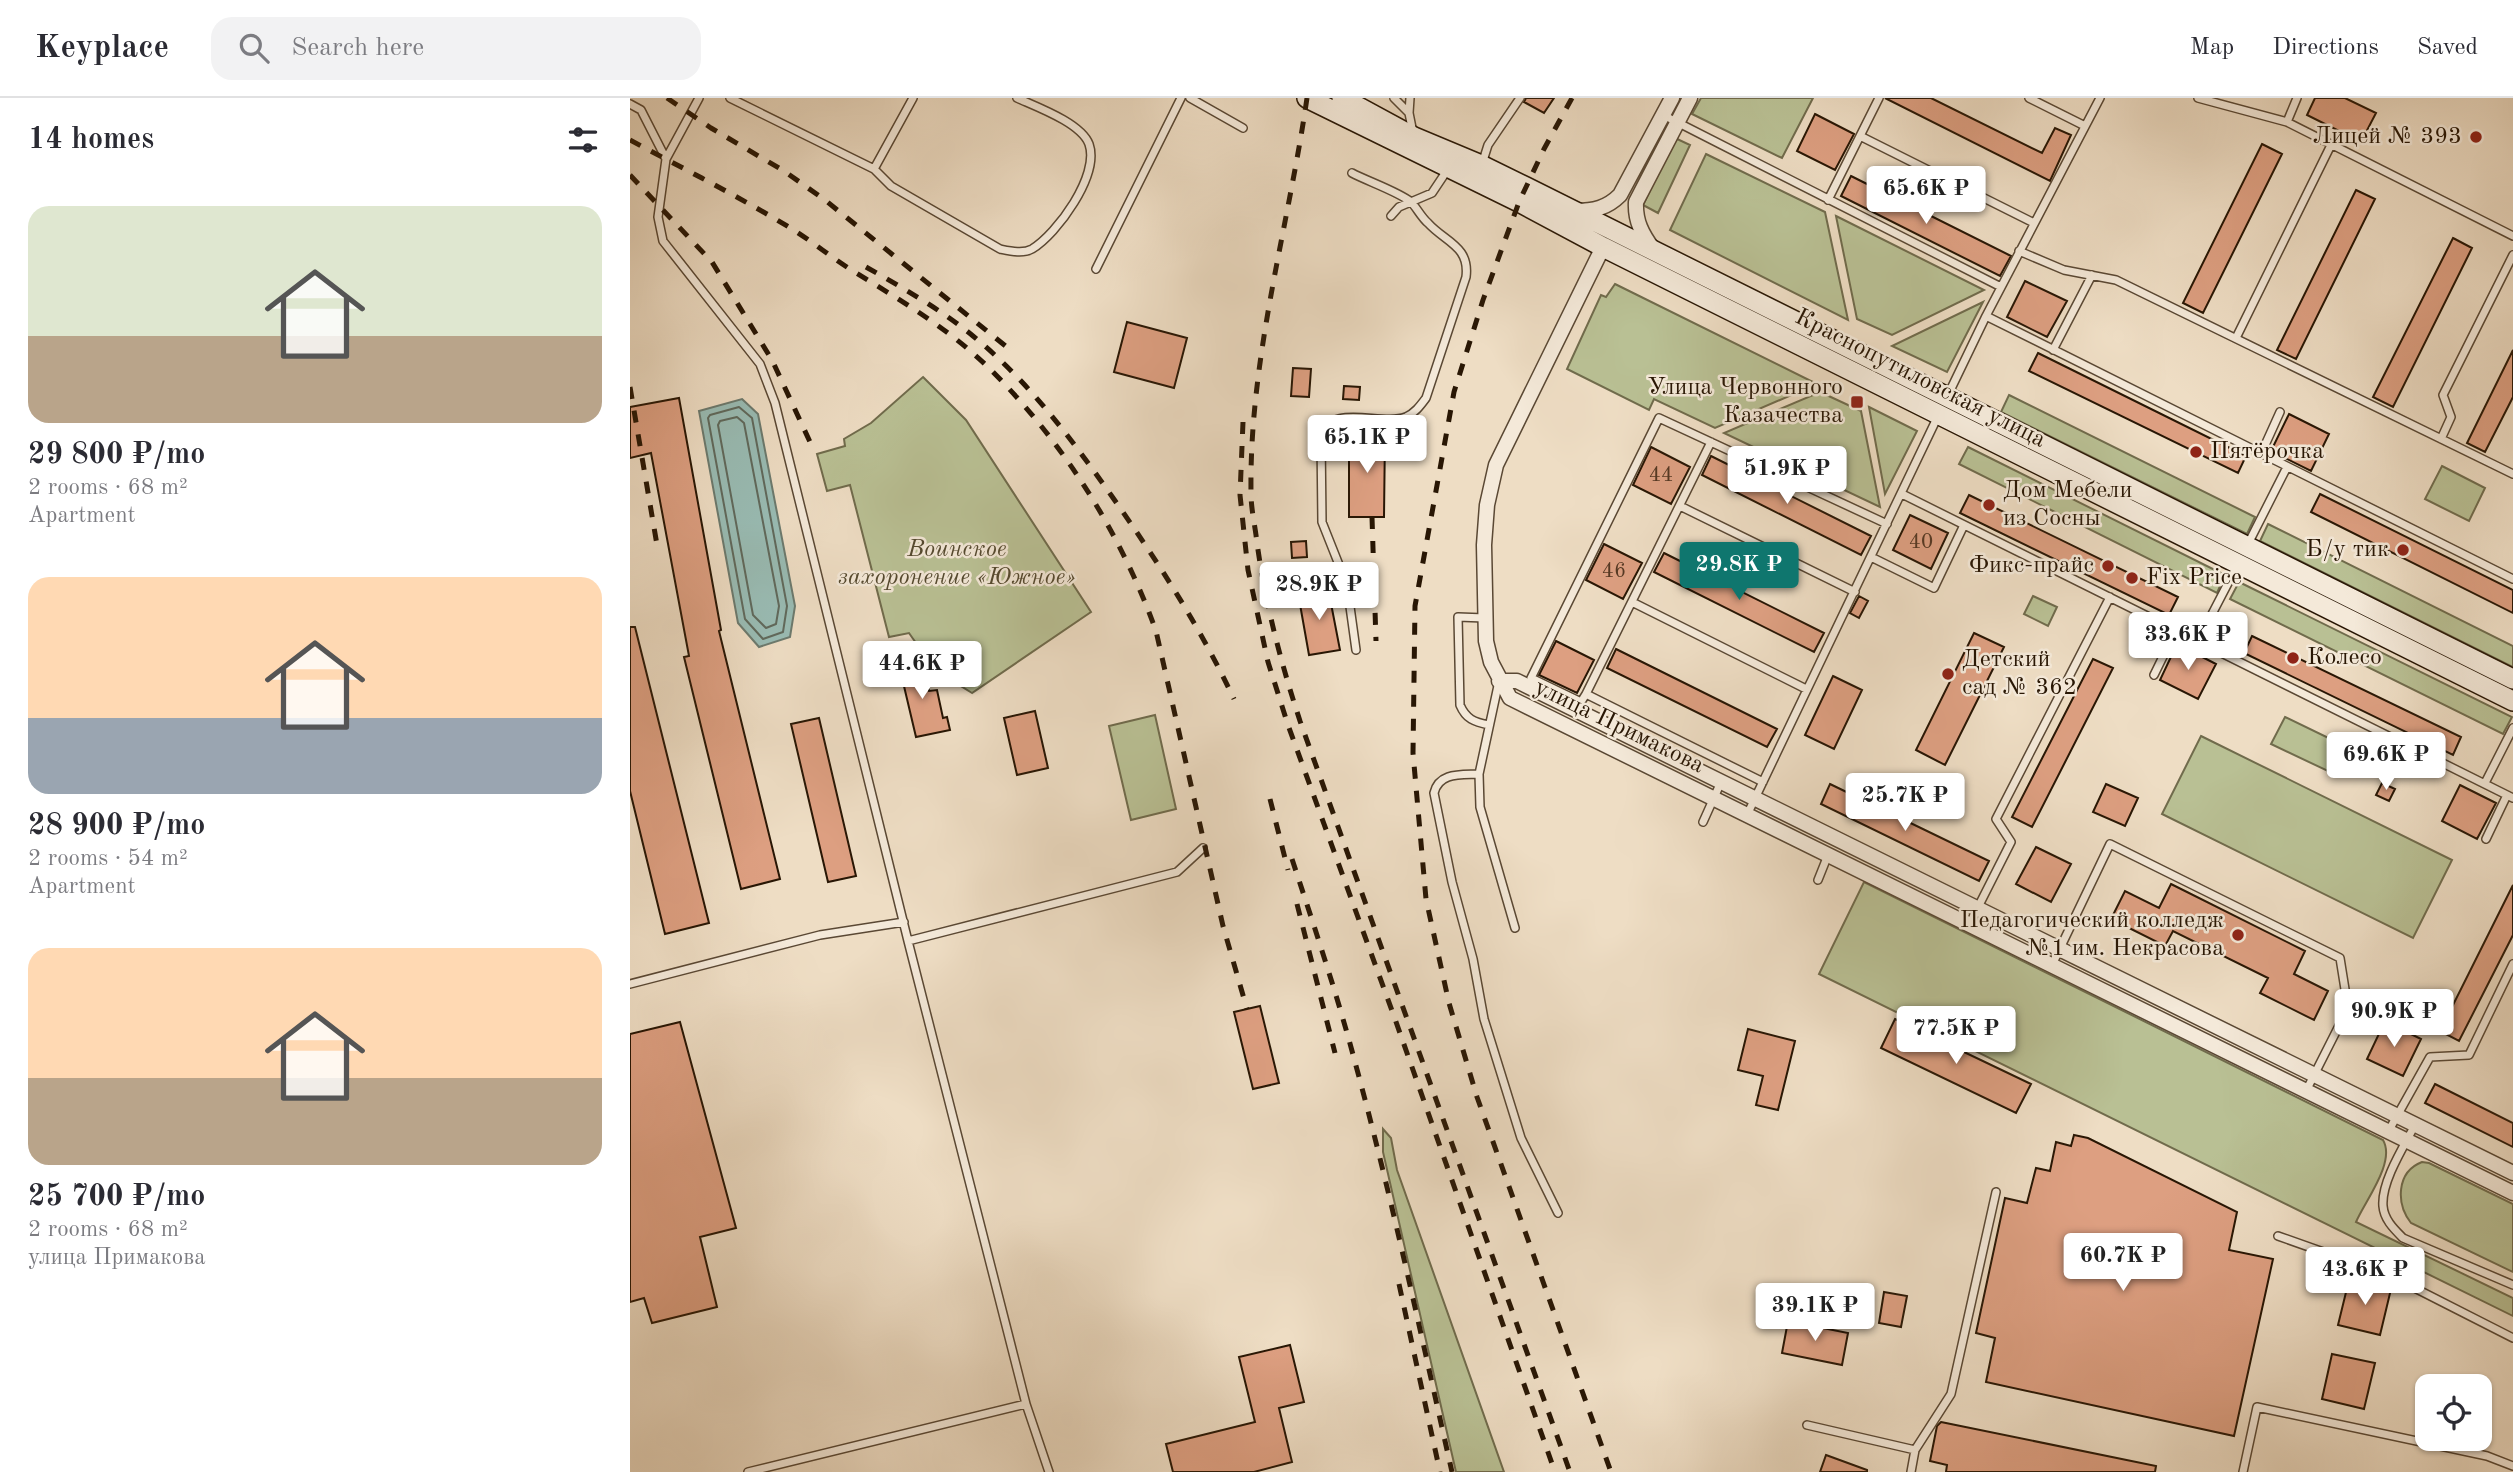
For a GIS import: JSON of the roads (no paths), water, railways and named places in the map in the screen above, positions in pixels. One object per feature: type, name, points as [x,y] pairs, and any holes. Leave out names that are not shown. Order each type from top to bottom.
[{"type":"main road","name":"Краснопутиловская улица","points":[[1307,98],[1519,202],[1603,247],[1942,407],[2242,556],[2513,701]]},
{"type":"main road","name":"Краснопутиловская улица","points":[[1342,98],[1414,137],[1481,165],[1656,253],[1942,407]]},
{"type":"main road","name":"Краснопутиловская улица","points":[[2242,556],[2513,679]]},
{"type":"street","points":[[1574,211],[1597,210],[1607,206],[1620,195],[1672,98]]},
{"type":"street","points":[[1656,253],[1640,230],[1636,202],[1690,98]]},
{"type":"street","points":[[1499,681],[1486,641],[1485,618],[1484,545],[1487,505],[1496,465],[1603,247]]},
{"type":"street","name":"улица Примакова","points":[[1499,681],[1517,681],[2513,1173]]},
{"type":"street","name":"улица Примакова","points":[[1499,681],[1510,698],[2513,1193]]},
{"type":"lane","points":[[699,98],[666,159],[658,217],[663,241],[760,364],[775,403],[1026,1404],[1049,1472]]},
{"type":"lane","points":[[730,98],[874,169],[891,186],[1000,249],[1015,252],[1030,250],[1053,231],[1071,208],[1088,170],[1091,156],[1088,143],[1081,132],[1065,121],[1017,98]]},
{"type":"lane","points":[[874,169],[913,98]]},
{"type":"lane","points":[[1096,269],[1181,98]]},
{"type":"lane","points":[[1190,98],[1244,128]]},
{"type":"lane","points":[[1394,98],[1409,113]]},
{"type":"lane","points":[[1410,98],[1409,113],[1414,137]]},
{"type":"lane","points":[[1481,165],[1488,145],[1520,98]]},
{"type":"lane","points":[[1828,200],[1879,98]]},
{"type":"lane","points":[[2029,98],[2085,125]]},
{"type":"lane","points":[[1747,815],[1986,316],[2100,98]]},
{"type":"lane","points":[[2198,98],[2287,122],[2513,236]]},
{"type":"lane","points":[[2287,122],[2297,98]]},
{"type":"lane","points":[[630,104],[641,110],[666,159]]},
{"type":"lane","points":[[1663,115],[2001,287]]},
{"type":"lane","points":[[1860,136],[2034,223]]},
{"type":"lane","points":[[2236,338],[2331,145]]},
{"type":"lane","points":[[1391,216],[1399,207],[1432,192],[1448,167]]},
{"type":"lane","points":[[1352,173],[1410,201],[1428,224],[1465,256],[1468,265],[1426,398],[1416,411],[1394,420],[1348,417],[1336,419],[1323,430],[1322,522],[1347,585],[1356,650]]},
{"type":"lane","points":[[2020,251],[2064,270],[2116,280],[2513,474]]},
{"type":"lane","points":[[2441,439],[2451,417],[2443,395],[2513,255]]},
{"type":"lane","points":[[2053,350],[2092,275]]},
{"type":"lane","points":[[1986,316],[2513,579]]},
{"type":"lane","points":[[2261,454],[2280,412]]},
{"type":"lane","points":[[1711,442],[1581,702],[1531,678],[1658,418],[1711,442],[1887,524]]},
{"type":"lane","points":[[2198,641],[2287,467]]},
{"type":"lane","points":[[1902,494],[2510,796],[2486,839]]},
{"type":"lane","points":[[1680,506],[1855,592]]},
{"type":"lane","points":[[1871,557],[1934,588],[1964,525]]},
{"type":"lane","points":[[1969,925],[2011,842],[1996,819],[2110,597]]},
{"type":"lane","points":[[1632,602],[1806,689]]},
{"type":"lane","points":[[1485,618],[1458,617],[1460,705],[1464,715],[1473,722],[1489,725]]},
{"type":"lane","points":[[2154,674],[2176,630]]},
{"type":"lane","points":[[1499,681],[1479,774],[1480,807],[1515,928]]},
{"type":"lane","points":[[1586,694],[1763,782]]},
{"type":"lane","points":[[2485,783],[2513,728]]},
{"type":"lane","points":[[1479,774],[1450,775],[1436,785],[1434,793],[1452,882],[1474,959],[1484,1019],[1521,1138],[1558,1213]]},
{"type":"lane","points":[[1703,822],[1721,782]]},
{"type":"lane","points":[[2051,965],[2110,844],[2340,958],[2348,1008],[2306,1091]]},
{"type":"lane","points":[[908,941],[1177,872],[1203,848]]},
{"type":"lane","points":[[1818,880],[1828,855]]},
{"type":"lane","points":[[630,984],[820,935],[904,922]]},
{"type":"lane","points":[[2388,1132],[2430,1057],[2469,1055],[2513,964]]},
{"type":"lane","points":[[2415,1125],[2386,1185],[2383,1207],[2390,1225],[2403,1238],[2513,1285]]},
{"type":"lane","points":[[1911,1472],[1915,1450],[1951,1394],[1996,1192]]},
{"type":"lane","points":[[2278,1236],[2391,1276],[2513,1338]]},
{"type":"lane","points":[[748,1472],[1026,1404]]},
{"type":"lane","points":[[2243,1472],[2257,1407],[2487,1456],[2513,1466]]},
{"type":"lane","points":[[1807,1425],[1915,1450]]},
{"type":"water","points":[[742,399],[758,414],[795,606],[790,637],[759,647],[738,623],[699,411]]},
{"type":"railway","points":[[667,98],[711,128],[784,171],[825,200],[1008,348]]},
{"type":"railway","points":[[1307,98],[1256,393],[1251,498],[1263,582],[1279,652],[1300,721],[1570,1472]]},
{"type":"railway","points":[[1572,98],[1519,202],[1483,300],[1454,392],[1415,606],[1413,753],[1426,899],[1449,1003],[1477,1097],[1611,1472]]},
{"type":"railway","points":[[630,140],[792,229],[945,331],[994,373],[1045,431],[1068,462],[1109,527],[1156,631],[1223,926],[1247,1009]]},
{"type":"railway","points":[[630,175],[712,262],[772,360],[811,444]]},
{"type":"railway","points":[[866,267],[960,326],[993,353],[1030,391],[1096,473],[1161,569],[1207,645],[1234,699]]},
{"type":"railway","points":[[630,387],[657,545]]},
{"type":"railway","points":[[1243,422],[1240,495],[1248,570],[1268,662],[1288,725],[1555,1472]]},
{"type":"railway","points":[[1372,517],[1376,641]]},
{"type":"railway","points":[[1270,799],[1288,870]]},
{"type":"railway","points":[[1292,859],[1341,1011],[1369,1113],[1452,1472]]},
{"type":"railway","points":[[1297,904],[1335,1053]]},
{"type":"railway","points":[[1399,1284],[1440,1472]]},
{"type":"place","name":"Лицей № 393","points":[[2476,137]]},
{"type":"place","name":"Улица Червонного Казачества","points":[[1857,402]]},
{"type":"place","name":"Пятёрочка","points":[[2196,452]]},
{"type":"place","name":"Дом Мебели из Сосны","points":[[1989,505]]},
{"type":"place","name":"Б/у тик","points":[[2403,550]]},
{"type":"place","name":"Фикс-прайс","points":[[2108,566]]},
{"type":"place","name":"Fix Price","points":[[2132,578]]},
{"type":"place","name":"Колесо","points":[[2293,658]]},
{"type":"place","name":"Детский сад № 362","points":[[1948,674]]},
{"type":"place","name":"Педагогический колледж №1 им. Некрасова","points":[[2238,935]]},
{"type":"park label","name":"Воинское захоронение «Южное»","points":[[957,564]]}]
